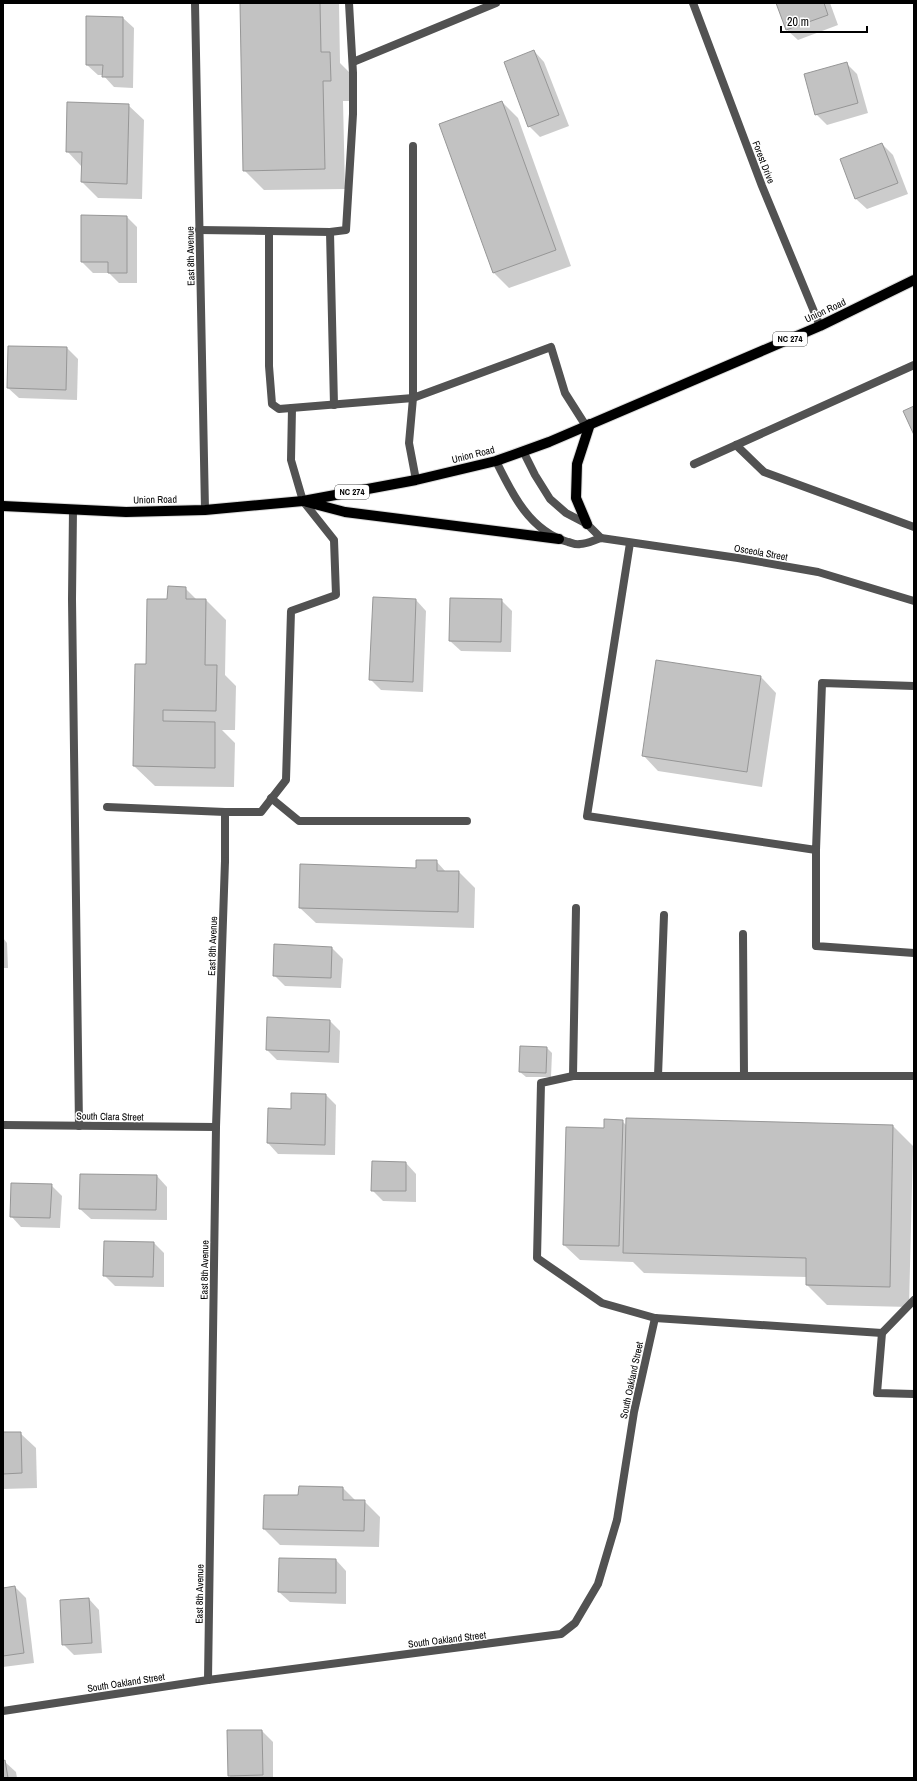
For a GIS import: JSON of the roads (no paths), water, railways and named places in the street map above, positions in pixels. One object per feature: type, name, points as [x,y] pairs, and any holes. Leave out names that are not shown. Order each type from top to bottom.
[{"type":"main road","name":"Union Road","points":[[3,506],[126,512],[205,510],[303,501],[416,480],[496,461],[549,442],[820,326],[914,280]]},
{"type":"main road","points":[[587,524],[576,498],[577,464],[588,425]]},
{"type":"main road","points":[[303,501],[345,512],[559,539]]},
{"type":"street","name":"East 8th Avenue","points":[[195,3],[205,510]]},
{"type":"street","points":[[199,230],[330,232],[346,230],[353,114],[353,62],[349,3]]},
{"type":"street","points":[[353,62],[496,3]]},
{"type":"street","name":"Forest Drive","points":[[693,3],[762,186],[820,326]]},
{"type":"street","points":[[413,146],[413,398],[410,443],[416,480]]},
{"type":"street","points":[[269,231],[269,366],[272,404],[279,409],[413,398],[551,347],[565,393],[588,425]]},
{"type":"street","points":[[330,232],[334,405]]},
{"type":"street","points":[[694,464],[914,365]]},
{"type":"street","points":[[107,807],[260,812],[286,780],[290,611],[336,595],[334,540],[303,501],[292,460],[292,408]]},
{"type":"street","points":[[736,445],[764,472],[914,527]]},
{"type":"street","points":[[523,451],[535,475],[550,499],[566,514],[587,524],[601,538]]},
{"type":"street","name":"Osceola Street","points":[[496,461],[512,494],[523,510],[540,526],[559,539],[579,545],[601,538],[738,558],[818,572],[914,601]]},
{"type":"street","points":[[73,509],[72,598],[79,1126]]},
{"type":"street","points":[[630,543],[587,816],[816,850]]},
{"type":"street","points":[[914,686],[822,683],[816,850],[816,946],[914,953]]},
{"type":"street","points":[[272,798],[299,821],[467,821]]},
{"type":"street","name":"East 8th Avenue","points":[[208,1680],[216,1127],[225,861],[225,812]]},
{"type":"street","points":[[573,1076],[576,908]]},
{"type":"street","points":[[658,1076],[664,916]]},
{"type":"street","points":[[743,934],[744,1076]]},
{"type":"street","points":[[882,1333],[655,1318],[602,1303],[536,1258],[541,1083],[573,1076],[914,1076]]},
{"type":"street","name":"South Clara Street","points":[[3,1125],[216,1127]]},
{"type":"street","points":[[914,1300],[882,1333],[877,1393],[914,1394]]},
{"type":"street","name":"South Oakland Street","points":[[3,1711],[208,1680],[561,1634],[575,1623],[598,1584],[617,1520],[634,1412],[655,1318]]}]
